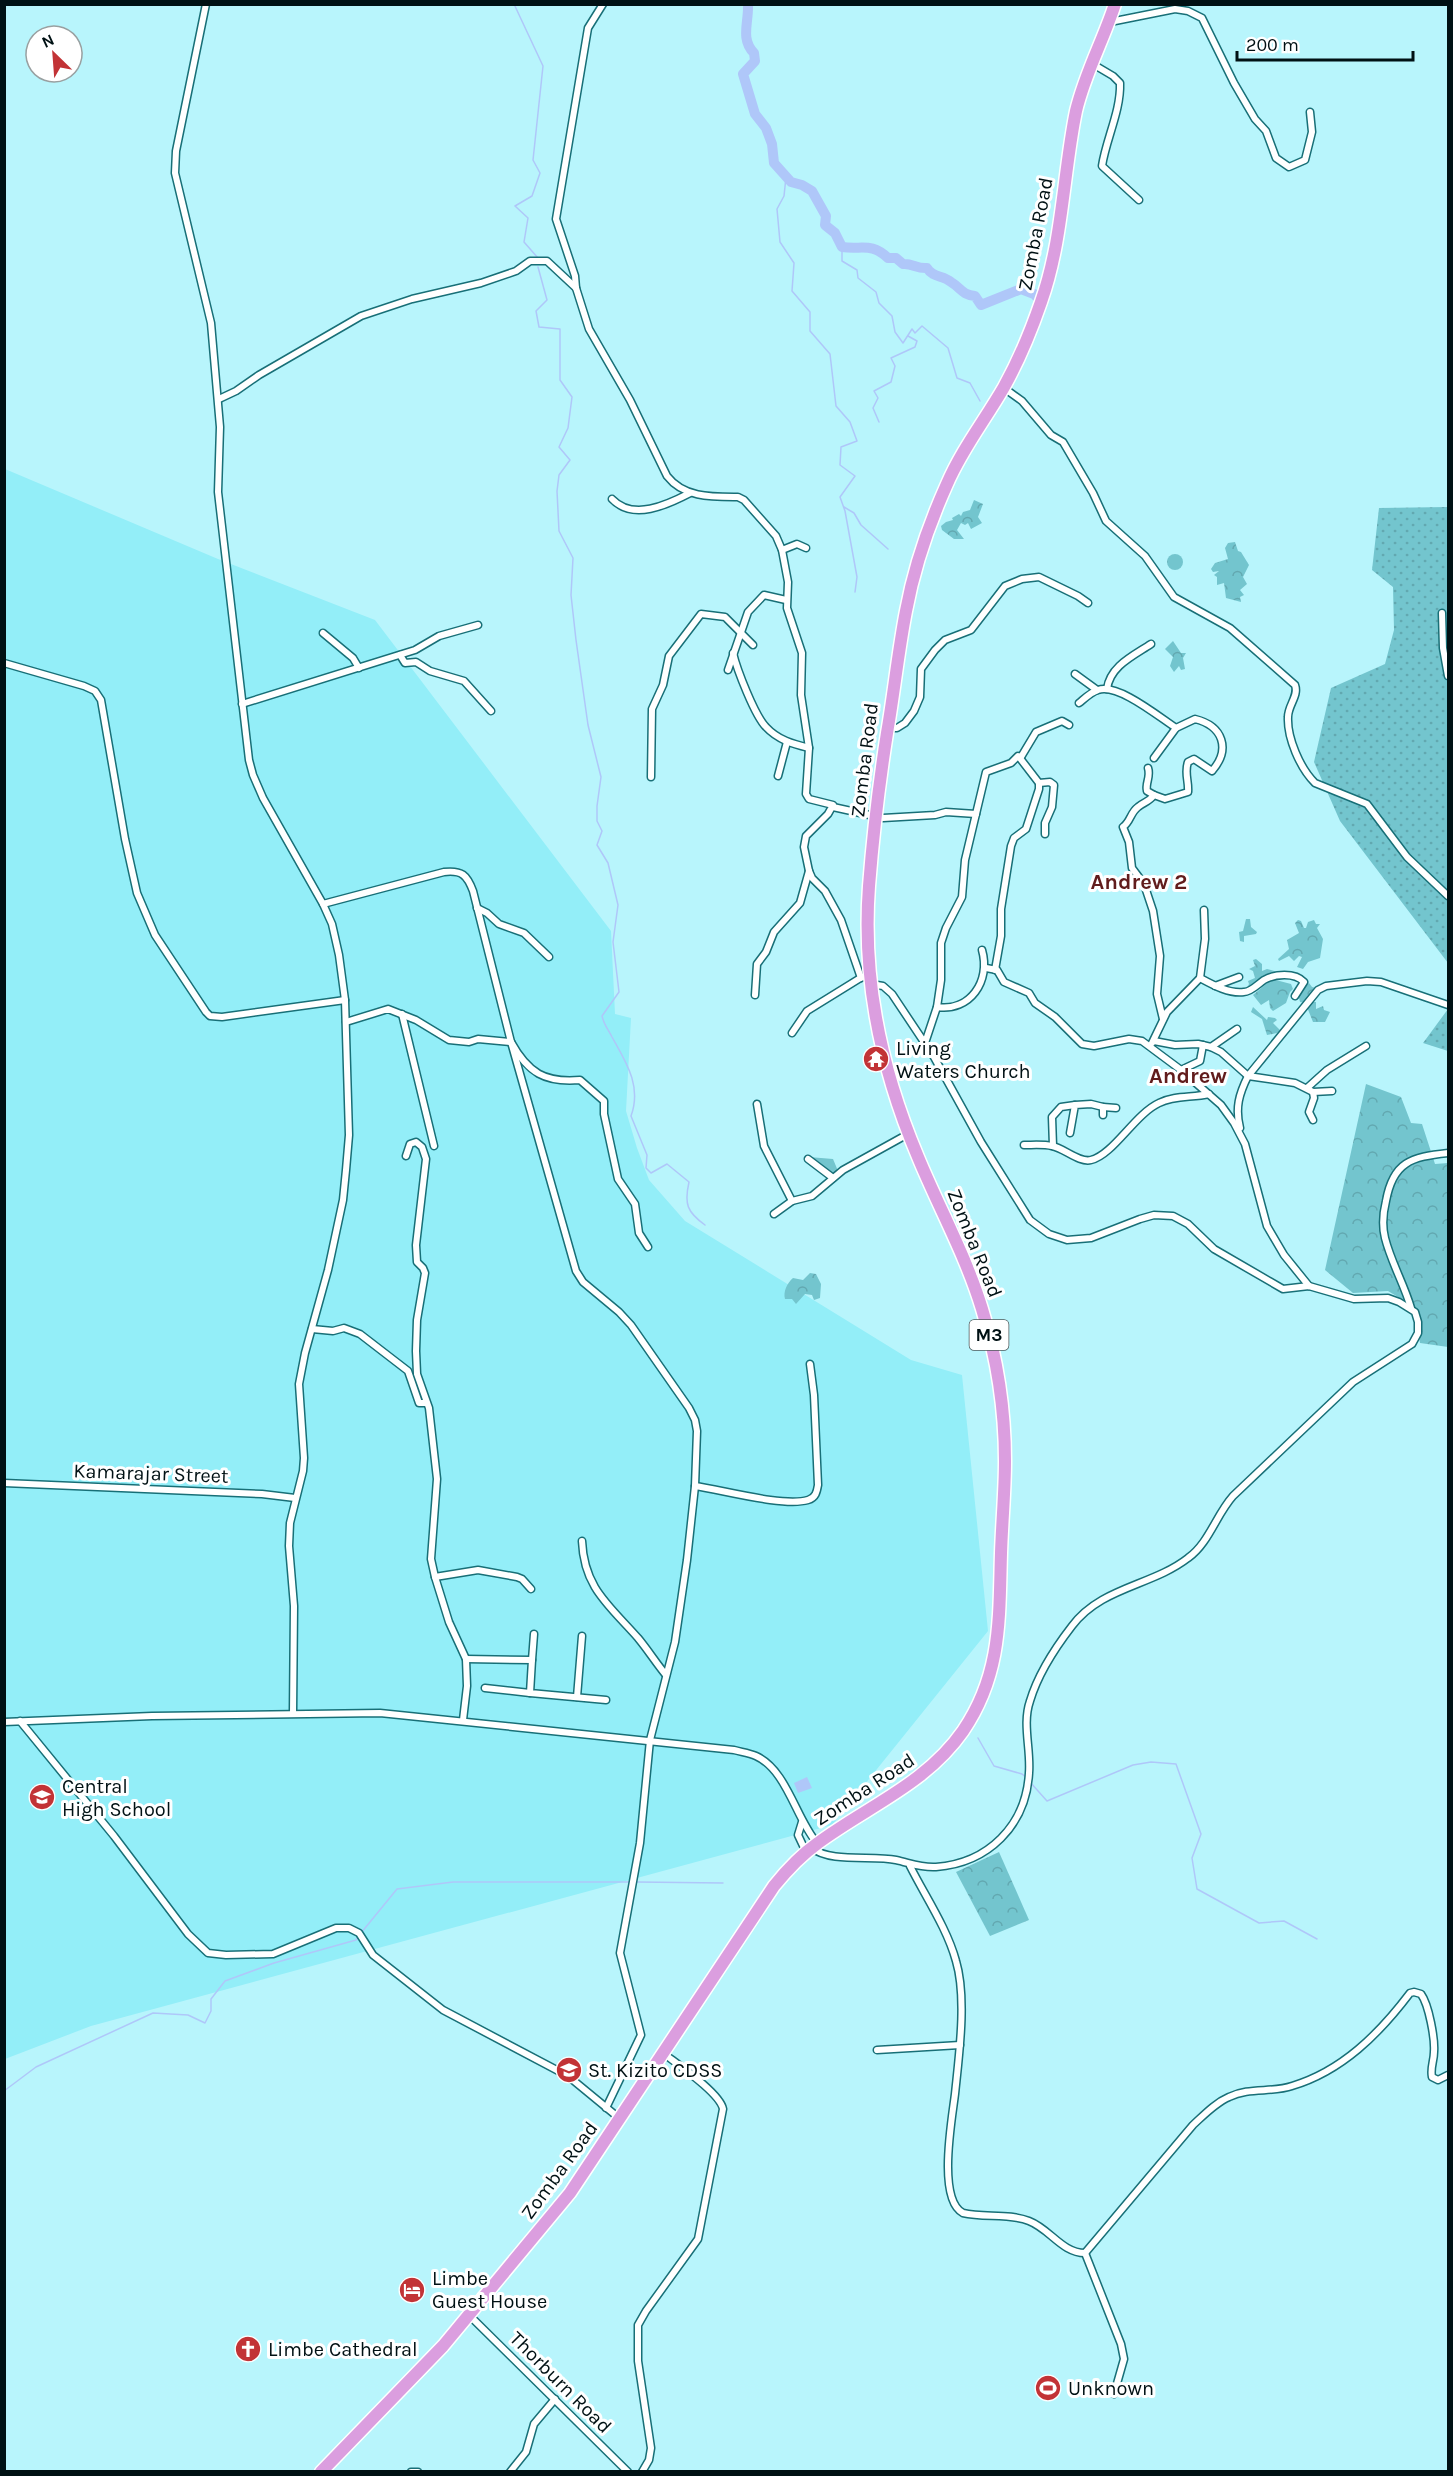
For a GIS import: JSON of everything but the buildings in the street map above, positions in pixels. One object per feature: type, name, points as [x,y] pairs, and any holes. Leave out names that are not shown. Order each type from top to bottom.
[{"type":"highway","name":"Zomba Road","points":[[321,2472],[470,2316],[570,2193],[774,1886],[812,1847],[911,1784],[932,1767],[952,1746],[985,1690],[997,1648],[1005,1458],[1003,1410],[986,1324],[971,1277],[908,1134],[886,1063],[868,978],[868,904],[875,818],[892,694],[905,615],[917,564],[945,488],[964,449],[1004,387],[1031,331],[1049,277],[1077,109],[1091,63],[1115,4]]},
{"type":"street","points":[[206,4],[176,151],[175,173],[211,323],[219,399],[218,492],[242,704],[253,775],[263,798],[323,904],[336,939],[345,1000],[349,1135],[346,1170],[341,1210],[299,1384],[304,1458],[303,1472],[290,1523],[289,1546],[294,1606],[293,1713]]},
{"type":"street","points":[[603,4],[588,28],[556,219],[590,328],[630,400],[667,476],[674,485],[690,493],[744,500],[776,536],[782,550],[788,582],[786,600],[802,653],[801,695],[809,748],[807,797],[832,804],[833,807],[875,818],[946,812],[976,814]]},
{"type":"street","points":[[1109,22],[1175,9],[1188,11],[1202,18],[1234,83],[1255,119],[1266,131],[1276,158],[1289,167],[1305,160],[1312,132],[1310,112]]},
{"type":"street","points":[[1091,63],[1120,83],[1120,95],[1102,166],[1139,200]]},
{"type":"street","points":[[219,399],[361,316],[412,299],[481,283],[516,271],[530,261],[549,262],[576,288]]},
{"type":"street","points":[[1004,387],[1022,401],[1051,435],[1063,442],[1106,521],[1146,556],[1174,597],[1204,616],[1230,628],[1295,685],[1296,694],[1290,704],[1288,716],[1289,730],[1293,744],[1315,783],[1366,804],[1407,857],[1449,896]]},
{"type":"street","points":[[612,499],[619,506],[647,510],[670,504],[690,493]]},
{"type":"street","points":[[782,550],[798,544],[806,548]]},
{"type":"street","points":[[888,728],[901,726],[912,716],[920,697],[921,669],[935,650],[945,640],[971,630],[999,591],[1007,584],[1022,579],[1038,578],[1088,603]]},
{"type":"street","points":[[728,670],[748,612],[761,596],[768,595],[786,600]]},
{"type":"street","points":[[1442,613],[1443,648],[1449,676]]},
{"type":"street","points":[[651,777],[650,719],[652,709],[663,685],[669,656],[701,614],[725,617],[753,645]]},
{"type":"street","points":[[242,704],[415,650],[439,636],[478,625]]},
{"type":"street","points":[[323,633],[353,658],[359,668]]},
{"type":"street","points":[[1107,689],[1109,676],[1119,666],[1151,644]]},
{"type":"street","points":[[734,653],[737,667],[762,722],[787,742],[809,748]]},
{"type":"street","points":[[400,655],[405,663],[416,662],[430,671],[464,681],[491,711]]},
{"type":"street","points":[[4,663],[84,686],[94,691],[101,700],[125,839],[137,893],[155,935],[210,1016],[222,1017],[345,1000]]},
{"type":"street","points":[[1075,674],[1097,690]]},
{"type":"street","points":[[1079,703],[1097,690],[1107,689],[1120,692],[1176,728]]},
{"type":"street","points":[[1148,768],[1150,773],[1146,786],[1147,791],[1164,799],[1188,792],[1189,786],[1185,771],[1188,762],[1194,759],[1212,771],[1221,758],[1223,746],[1217,732],[1194,719],[1176,728],[1154,758]]},
{"type":"street","points":[[925,1043],[937,1007],[941,980],[941,943],[962,897],[964,860],[986,772],[1011,763],[1018,756],[1021,757],[1030,740],[1039,730],[1062,720],[1069,725]]},
{"type":"street","points":[[778,776],[787,742]]},
{"type":"street","points":[[1018,756],[1039,783]]},
{"type":"street","points":[[1039,783],[1050,782],[1054,785],[1052,807],[1045,834]]},
{"type":"street","points":[[995,970],[1002,936],[1001,909],[1012,841],[1026,829],[1039,783]]},
{"type":"street","points":[[1154,795],[1148,802],[1139,805],[1133,812],[1130,822],[1122,827],[1122,831],[1129,842],[1132,868],[1144,884],[1154,920],[1160,956],[1157,994],[1163,1019]]},
{"type":"street","points":[[833,807],[804,841],[812,878],[825,891],[868,978],[890,992],[925,1043],[981,1142],[1030,1220],[1039,1228],[1062,1239],[1075,1240],[1105,1235],[1154,1215],[1173,1216],[1188,1224],[1214,1249],[1277,1287],[1287,1290],[1309,1286],[1354,1299],[1388,1298],[1411,1308]]},
{"type":"street","points":[[323,904],[437,873],[460,871],[470,881],[511,1042],[576,1271],[583,1282],[625,1318],[694,1416],[698,1438],[687,1560],[675,1642],[650,1740],[633,1887],[620,1953],[641,2035],[606,2108]]},
{"type":"street","points":[[755,995],[757,964],[766,952],[774,932],[800,903],[809,871]]},
{"type":"street","points":[[477,908],[488,912],[499,924],[524,933],[549,957]]},
{"type":"street","points":[[1151,1043],[1163,1019],[1200,978],[1205,939],[1204,910]]},
{"type":"street","points":[[937,1007],[951,1009],[968,1001],[975,992],[986,968],[982,951]]},
{"type":"street","points":[[986,968],[995,970],[1007,984],[1029,993],[1035,1003],[1055,1017],[1082,1044],[1094,1046],[1129,1039],[1151,1043],[1203,1045],[1221,1052],[1248,1076],[1294,1083],[1310,1090],[1332,1091]]},
{"type":"street","points":[[1200,978],[1226,990],[1242,993],[1248,992],[1267,978],[1294,976],[1304,982],[1295,996]]},
{"type":"street","points":[[1215,986],[1239,977]]},
{"type":"street","points":[[792,1033],[807,1011],[868,978]]},
{"type":"street","points":[[1309,1286],[1284,1255],[1267,1226],[1242,1138],[1237,1108],[1242,1088],[1248,1076],[1317,990],[1326,986],[1367,981],[1381,982],[1449,1005]]},
{"type":"street","points":[[346,1022],[388,1009],[416,1020],[449,1040],[469,1042],[478,1039],[511,1042]]},
{"type":"street","points":[[402,1014],[434,1146]]},
{"type":"street","points":[[1211,1047],[1237,1029]]},
{"type":"street","points":[[511,1042],[518,1055],[539,1074],[557,1082],[580,1080],[603,1101],[618,1179],[634,1204],[639,1233],[648,1247]]},
{"type":"street","points":[[1151,1043],[1227,1112],[1242,1138]]},
{"type":"street","points":[[1181,1070],[1200,1061],[1203,1045]]},
{"type":"street","points":[[1310,1090],[1328,1070],[1366,1046]]},
{"type":"street","points":[[1310,1090],[1314,1098],[1309,1112],[1313,1120]]},
{"type":"street","points":[[1024,1145],[1053,1146],[1086,1160],[1092,1160],[1110,1147],[1135,1120],[1158,1103],[1172,1098],[1191,1098],[1209,1094]]},
{"type":"street","points":[[757,1104],[764,1146],[792,1201]]},
{"type":"street","points":[[1053,1146],[1052,1117],[1061,1107],[1091,1104],[1116,1107]]},
{"type":"street","points":[[1070,1133],[1076,1105]]},
{"type":"street","points":[[1102,1115],[1103,1107]]},
{"type":"street","points":[[774,1214],[792,1201],[812,1196],[846,1168],[908,1134]]},
{"type":"street","points":[[406,1156],[410,1144],[416,1142],[422,1148],[426,1159],[416,1245],[417,1262],[425,1274],[417,1320],[417,1374],[426,1403],[437,1479],[431,1559],[449,1622],[466,1659],[467,1686],[463,1720]]},
{"type":"street","points":[[802,1822],[798,1835],[812,1847],[828,1855],[891,1859],[910,1866],[934,1867],[964,1862],[979,1856],[1005,1834],[1022,1806],[1029,1777],[1030,1755],[1026,1728],[1029,1702],[1043,1672],[1071,1626],[1099,1601],[1168,1570],[1194,1553],[1233,1496],[1353,1383],[1412,1344],[1419,1326],[1384,1235],[1383,1221],[1388,1189],[1393,1175],[1407,1163],[1449,1153]]},
{"type":"street","points":[[808,1159],[833,1178]]},
{"type":"street","points":[[312,1329],[333,1331],[345,1328],[360,1334],[408,1371],[419,1403],[426,1403]]},
{"type":"street","points":[[695,1486],[783,1500],[808,1500],[814,1497],[818,1485],[814,1395],[810,1364]]},
{"type":"street","name":"Kamarajar Street","points":[[4,1483],[262,1494],[295,1498]]},
{"type":"street","points":[[582,1541],[582,1558],[586,1572],[599,1596],[639,1639],[666,1676]]},
{"type":"street","points":[[435,1577],[478,1570],[517,1577],[531,1589]]},
{"type":"street","points":[[530,1693],[534,1634]]},
{"type":"street","points":[[577,1697],[582,1636]]},
{"type":"street","points":[[466,1659],[532,1660]]},
{"type":"street","points":[[485,1688],[606,1700]]},
{"type":"street","points":[[4,1722],[293,1713],[380,1713],[734,1750],[758,1756],[779,1776],[812,1847]]},
{"type":"street","points":[[20,1721],[114,1836],[188,1934],[208,1953],[273,1954],[336,1928],[349,1928],[361,1935],[374,1955],[444,2010],[568,2076],[619,2118]]},
{"type":"street","points":[[910,1866],[955,1958],[961,1986],[960,2045],[949,2154],[949,2178],[954,2206],[963,2213],[975,2216],[1026,2219],[1037,2224],[1070,2250],[1085,2253]]},
{"type":"street","points":[[1085,2253],[1193,2126],[1212,2108],[1236,2094],[1288,2088],[1313,2079],[1343,2061],[1369,2041],[1410,1993],[1417,1991],[1421,1994],[1427,2008],[1434,2052],[1430,2072],[1432,2077],[1438,2080],[1449,2075]]},
{"type":"street","points":[[877,2050],[960,2045]]},
{"type":"street","points":[[642,2472],[649,2460],[651,2448],[638,2361],[638,2325],[646,2310],[698,2239],[723,2109],[721,2102],[663,2052]]},
{"type":"street","points":[[1085,2253],[1121,2344],[1124,2359],[1114,2394]]},
{"type":"street","name":"Thorburn Road","points":[[470,2316],[628,2472]]},
{"type":"street","points":[[510,2472],[526,2452],[534,2424],[555,2399]]},
{"type":"street","points":[[411,2472],[418,2472]]},
{"type":"shaded area","points":[[5,469],[218,559],[375,620],[611,931],[615,1014],[631,1018],[626,1111],[649,1180],[685,1221],[911,1360],[962,1375],[988,1631],[832,1825],[91,2026],[5,2059]]},
{"type":"shaded area","points":[[807,1777],[812,1788],[798,1793],[794,1783]]},
{"type":"green space","points":[[974,500],[983,504],[978,517],[982,523],[971,529],[968,523],[965,525],[961,523],[957,530],[964,539],[954,539],[942,530],[941,526],[946,522],[970,510]]},
{"type":"green space","points":[[1448,507],[1448,963],[1340,821],[1314,762],[1331,688],[1385,664],[1394,630],[1393,587],[1372,570],[1379,508]]},
{"type":"green space","points":[[1235,542],[1238,551],[1249,565],[1243,577],[1247,584],[1240,590],[1244,595],[1240,597],[1241,602],[1226,598],[1224,583],[1217,585],[1217,577],[1214,575],[1219,571],[1213,572],[1211,569],[1215,563],[1228,559],[1225,548],[1228,543]]},
{"type":"green space","points":[[1175,554],[1183,562],[1175,570],[1167,562]]},
{"type":"green space","points":[[1173,641],[1181,653],[1186,653],[1183,658],[1185,669],[1181,670],[1179,666],[1174,672],[1170,666],[1173,657],[1165,649]]},
{"type":"green space","points":[[1246,919],[1250,919],[1251,927],[1257,932],[1244,936],[1244,942],[1240,941],[1239,932],[1243,931]]},
{"type":"green space","points":[[1298,920],[1304,928],[1308,922],[1314,920],[1316,924],[1320,924],[1317,928],[1323,939],[1320,958],[1308,962],[1303,969],[1297,967],[1302,957],[1299,956],[1294,961],[1289,956],[1279,961],[1278,959],[1289,949],[1287,940],[1299,933],[1295,923]]},
{"type":"green space","points":[[1256,959],[1262,964],[1262,971],[1267,969],[1278,972],[1279,976],[1254,984],[1255,987],[1246,990],[1248,981],[1255,978],[1253,971],[1249,969],[1255,966],[1253,960]]},
{"type":"green space","points":[[1272,979],[1291,984],[1293,989],[1286,1003],[1273,1011],[1269,1000],[1261,1005],[1253,995]]},
{"type":"green space","points":[[1309,983],[1312,987],[1317,988],[1306,1003],[1300,1002],[1298,994]]},
{"type":"green space","points":[[1310,1002],[1316,1002],[1316,1009],[1323,1006],[1324,1010],[1330,1012],[1325,1022],[1313,1022],[1307,1007]]},
{"type":"green space","points":[[1253,1007],[1267,1020],[1268,1017],[1275,1018],[1277,1020],[1273,1023],[1280,1030],[1267,1035],[1262,1019],[1251,1012]]},
{"type":"green space","points":[[1448,1009],[1448,1051],[1423,1043],[1426,1039]]},
{"type":"green space","points":[[1366,1084],[1401,1097],[1411,1123],[1422,1124],[1435,1164],[1448,1163],[1448,1347],[1420,1343],[1413,1306],[1388,1291],[1353,1293],[1325,1270]]},
{"type":"green space","points":[[809,1157],[833,1159],[838,1171],[832,1173]]},
{"type":"green space","points":[[810,1273],[816,1274],[821,1284],[820,1298],[814,1300],[812,1295],[805,1294],[796,1304],[792,1299],[785,1299],[785,1291],[791,1280],[793,1278],[803,1280]]},
{"type":"green space","points":[[999,1852],[1029,1920],[990,1936],[956,1872]]},
{"type":"waterway","points":[[514,4],[543,66],[533,160],[540,173],[532,196],[515,206],[528,218],[524,242],[538,258]]},
{"type":"waterway","points":[[748,4],[746,36],[755,61],[743,74],[755,114],[766,128],[772,144],[774,163],[791,182],[812,191],[826,216],[825,225],[835,233],[842,247],[871,248],[888,258],[896,258],[903,264],[927,268],[954,284],[964,293],[975,296],[981,305],[1021,289],[1038,298]]},
{"type":"waterway","points":[[786,177],[784,196],[777,209],[780,242],[794,263],[792,291],[810,312],[810,331],[830,354],[836,406],[850,422],[857,441],[841,447],[840,465],[855,476],[840,497],[845,511],[857,577],[855,592]]},
{"type":"waterway","points":[[842,247],[842,261],[857,270],[858,278],[876,292],[879,303],[892,316],[895,332],[903,343],[912,329],[915,333],[922,326],[948,348],[957,378],[970,383],[980,401]]},
{"type":"waterway","points":[[538,267],[547,300],[536,311],[539,327],[560,329],[560,380],[572,397],[568,428],[559,447],[570,460],[559,475],[557,491],[559,531],[573,558],[571,595],[576,640],[588,725],[601,777],[597,821],[602,831],[597,845],[608,863],[618,905],[613,942],[619,992],[602,1016],[634,1084],[635,1095],[631,1116],[647,1155],[646,1168],[651,1173],[667,1164],[689,1182],[688,1207],[694,1216],[705,1225]]},
{"type":"waterway","points":[[879,422],[873,408],[878,398],[874,391],[891,382],[895,366],[891,358],[915,347],[917,341],[908,336]]},
{"type":"waterway","points":[[844,507],[854,513],[861,525],[888,549]]},
{"type":"waterway","points":[[978,1738],[994,1766],[1022,1774],[1027,1778]]},
{"type":"waterway","points":[[1030,1782],[1047,1801],[1133,1765],[1151,1762],[1176,1764],[1201,1834],[1192,1858],[1197,1889],[1259,1923],[1284,1921],[1317,1939]]},
{"type":"waterway","points":[[361,1933],[397,1889],[453,1882],[629,1882]]},
{"type":"waterway","points":[[637,1882],[723,1883]]},
{"type":"waterway","points":[[4,2091],[36,2067],[153,2013],[188,2015],[205,2023],[211,2011],[211,1999],[225,1981],[274,1963],[356,1940],[358,1937]]},
{"type":"place","name":"Living Waters Church","points":[[876,1059]]},
{"type":"place","name":"Central High School","points":[[42,1797]]},
{"type":"place","name":"St. Kizito CDSS","points":[[569,2070]]},
{"type":"place","name":"Limbe Guest House","points":[[412,2290]]},
{"type":"place","name":"Limbe Cathedral","points":[[248,2349]]},
{"type":"place","name":"Unknown","points":[[1048,2388]]},
{"type":"district","name":"Andrew 2","points":[[1139,881]]},
{"type":"district","name":"Andrew","points":[[1188,1075]]}]
